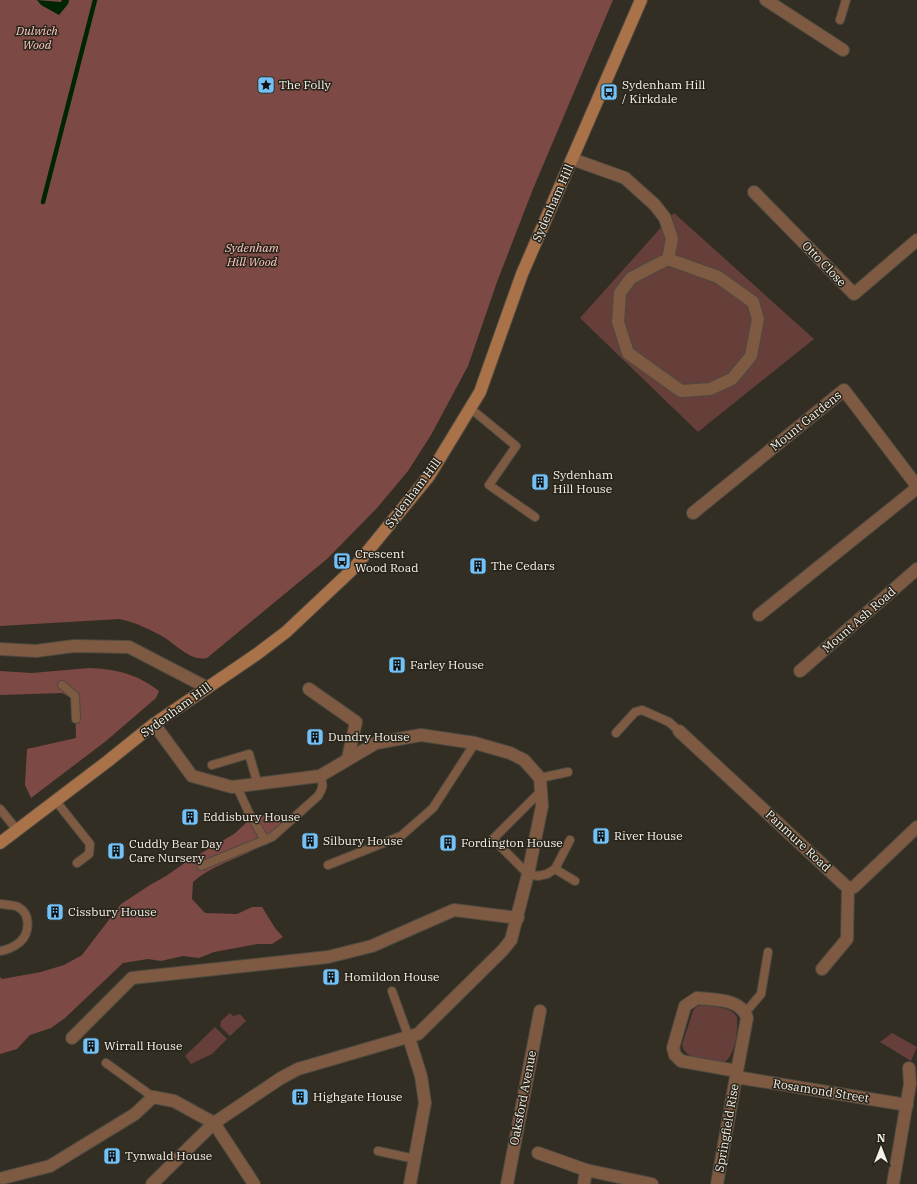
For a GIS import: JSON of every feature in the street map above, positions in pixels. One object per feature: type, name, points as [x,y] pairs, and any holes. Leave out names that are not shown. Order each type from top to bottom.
[{"type":"street","name":"Sydenham Hill","points":[[0,843],[154,724],[206,687],[257,654],[286,632],[354,568],[429,476],[480,392],[522,274],[640,0]]},
{"type":"street","points":[[766,0],[843,50]]},
{"type":"street","points":[[572,159],[625,178],[655,205],[665,218],[672,239],[668,259]]},
{"type":"street","name":"Otto Close","points":[[754,192],[854,294],[917,240]]},
{"type":"street","points":[[668,259],[718,278],[753,302],[758,319],[751,356],[732,379],[710,390],[681,390],[628,353],[618,322],[620,293],[631,278],[668,259]]},
{"type":"street","name":"Mount Gardens","points":[[693,513],[844,390],[917,487],[760,614]]},
{"type":"street","name":"Mount Ash Road","points":[[800,672],[917,569]]},
{"type":"street","points":[[0,649],[36,651],[74,646],[129,647],[206,687]]},
{"type":"street","points":[[309,689],[356,722],[348,758]]},
{"type":"street","points":[[152,1184],[214,1123],[281,1078],[298,1069],[409,1038],[418,1034],[503,950],[511,940],[518,918],[542,806],[540,778],[524,760],[510,753],[475,743],[421,735],[376,743],[348,758],[320,776],[232,787],[192,776],[154,724]]},
{"type":"street","name":"Panmure Road","points":[[679,731],[848,888]]},
{"type":"street","points":[[822,969],[847,939],[848,888],[854,887],[917,827]]},
{"type":"street","points":[[72,1038],[132,978],[328,957],[372,946],[454,910],[518,918]]},
{"type":"street","name":"Rosamond Street","points":[[745,1013],[737,1004],[697,998],[685,1006],[673,1048],[675,1055],[681,1061],[736,1074],[906,1105]]},
{"type":"street","name":"Oaksford Avenue","points":[[507,1184],[540,1011]]},
{"type":"street","points":[[736,1074],[746,1018],[745,1013]]},
{"type":"street","points":[[409,1038],[421,1076],[426,1103],[410,1184]]},
{"type":"street","points":[[893,1184],[910,1084],[909,1068]]},
{"type":"street","name":"Springfield Rise","points":[[717,1184],[736,1074]]},
{"type":"street","points":[[3,1178],[50,1166],[136,1114],[153,1097],[174,1101],[214,1123],[254,1184]]},
{"type":"street","points":[[538,1153],[586,1170],[652,1184]]},
{"type":"street","points":[[584,1184],[586,1170]]},
{"type":"lane","points":[[840,20],[846,0]]},
{"type":"lane","points":[[470,408],[516,446],[489,486],[535,517]]},
{"type":"lane","points":[[62,685],[75,696],[76,719]]},
{"type":"lane","points":[[616,733],[634,712],[642,710],[669,722],[679,731]]},
{"type":"lane","points":[[328,865],[401,836],[433,808],[475,743]]},
{"type":"lane","points":[[212,765],[249,754],[258,784]]},
{"type":"lane","points":[[540,778],[568,772]]},
{"type":"lane","points":[[201,866],[272,837],[318,796],[323,789],[323,783],[320,776]]},
{"type":"lane","points":[[237,787],[249,813],[265,840]]},
{"type":"lane","points":[[541,791],[493,839],[528,874],[538,876],[547,874],[555,869],[570,840]]},
{"type":"lane","points":[[55,800],[90,844],[89,854],[77,863]]},
{"type":"lane","points":[[0,809],[17,830]]},
{"type":"lane","points":[[555,869],[575,880]]},
{"type":"lane","points":[[0,904],[18,907],[27,915],[29,926],[21,941],[6,950],[0,951]]},
{"type":"lane","points":[[745,1013],[761,994],[768,952]]},
{"type":"lane","points":[[392,992],[409,1038]]},
{"type":"lane","points":[[106,1063],[153,1097]]},
{"type":"lane","points":[[378,1152],[415,1159]]},
{"type":"shaded area","points":[[37,0],[61,2],[62,0],[69,0],[68,4],[59,15],[41,5]]},
{"type":"shaded area","points":[[674,213],[814,339],[698,432],[580,318]]},
{"type":"shaded area","points":[[702,1005],[726,1009],[734,1013],[737,1017],[737,1035],[734,1047],[729,1058],[725,1062],[693,1057],[684,1050],[682,1045],[693,1011],[696,1007]]},
{"type":"shaded area","points":[[230,1013],[233,1016],[240,1014],[246,1021],[230,1036],[220,1026],[221,1021]]},
{"type":"shaded area","points":[[215,1027],[227,1039],[212,1054],[191,1064],[185,1056]]},
{"type":"shaded area","points":[[892,1033],[917,1047],[911,1061],[880,1042]]},
{"type":"green space","name":"Sydenham Hill Wood","points":[[0,0],[613,0],[533,189],[497,282],[468,366],[431,435],[408,471],[377,508],[327,559],[207,658],[189,655],[155,632],[119,619],[0,626]]},
{"type":"green space","points":[[89,668],[117,671],[143,680],[159,691],[156,698],[106,741],[31,798],[25,785],[27,749],[76,738],[75,700],[62,693],[0,695],[0,671],[32,673]]},
{"type":"green space","points":[[265,815],[280,816],[280,831],[259,847],[203,874],[193,882],[192,899],[205,913],[237,914],[252,907],[262,907],[275,928],[283,937],[272,944],[258,944],[214,952],[199,958],[183,956],[161,961],[148,959],[123,963],[65,1018],[51,1028],[30,1035],[17,1049],[0,1054],[0,977],[2,979],[41,972],[64,965],[82,955],[121,904],[186,862],[234,834],[247,822]]},
{"type":"waterway","points":[[43,202],[95,0]]},
{"type":"place","name":"The Folly","points":[[266,85]]},
{"type":"place","name":"Sydenham Hill / Kirkdale","points":[[609,92]]},
{"type":"place","name":"Sydenham Hill House","points":[[540,482]]},
{"type":"place","name":"Crescent Wood Road","points":[[342,561]]},
{"type":"place","name":"The Cedars","points":[[478,566]]},
{"type":"place","name":"Farley House","points":[[397,665]]},
{"type":"place","name":"Dundry House","points":[[315,737]]},
{"type":"place","name":"Eddisbury House","points":[[190,817]]},
{"type":"place","name":"River House","points":[[601,836]]},
{"type":"place","name":"Silbury House","points":[[310,841]]},
{"type":"place","name":"Fordington House","points":[[448,843]]},
{"type":"place","name":"Cuddly Bear Day Care Nursery","points":[[116,851]]},
{"type":"place","name":"Cissbury House","points":[[55,912]]},
{"type":"place","name":"Homildon House","points":[[331,977]]},
{"type":"place","name":"Wirrall House","points":[[91,1046]]},
{"type":"place","name":"Highgate House","points":[[300,1097]]},
{"type":"place","name":"Tynwald House","points":[[112,1156]]},
{"type":"park label","name":"Dulwich Wood","points":[[37,38]]}]
